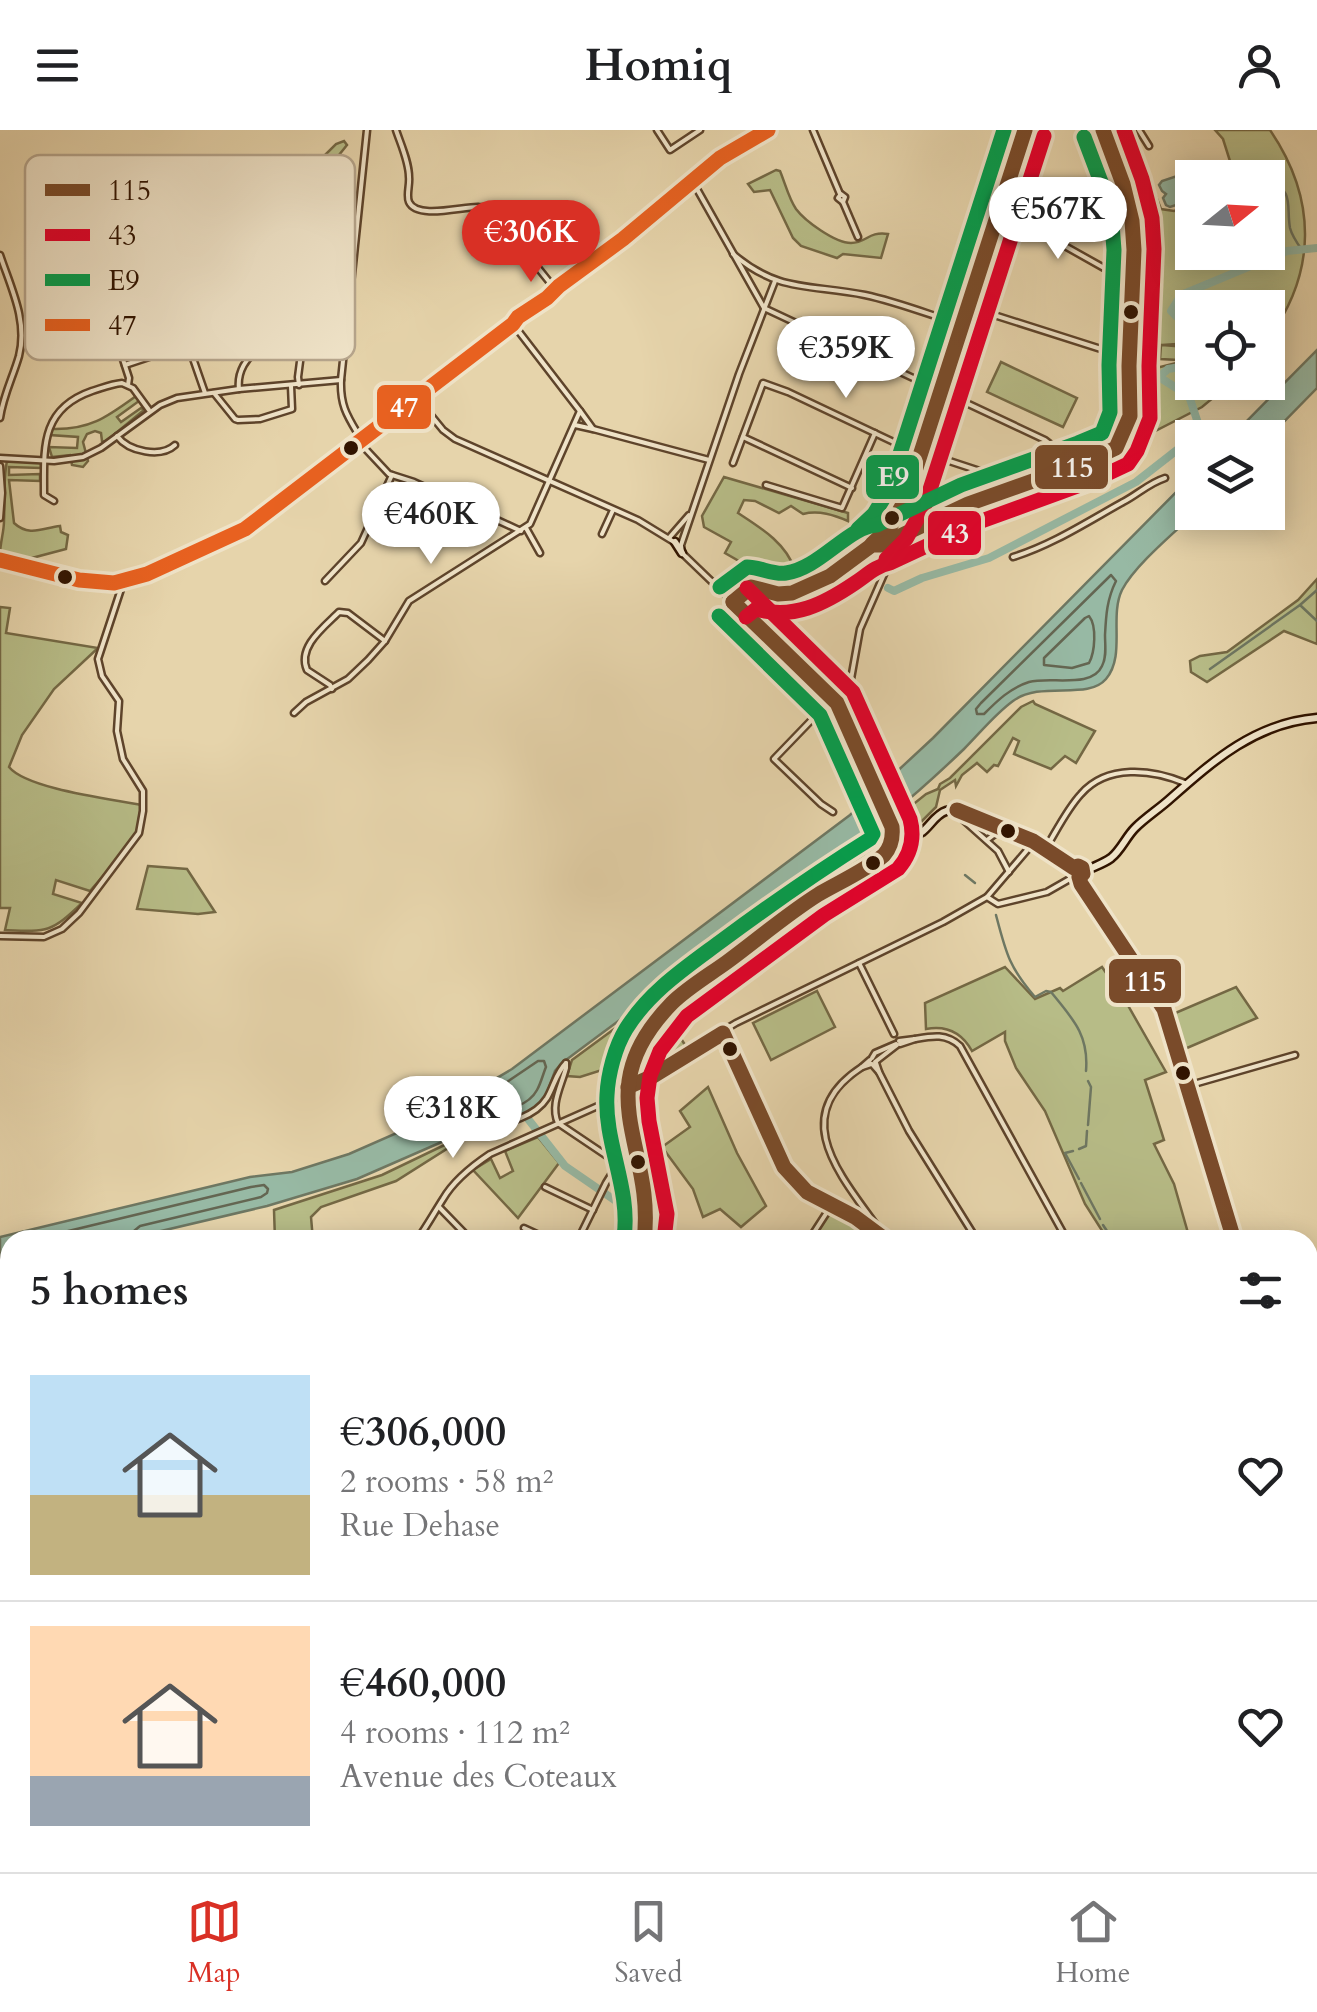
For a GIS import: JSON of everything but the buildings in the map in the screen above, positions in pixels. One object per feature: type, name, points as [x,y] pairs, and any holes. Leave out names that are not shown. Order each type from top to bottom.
[{"type":"main road","points":[[0,560],[91,582],[124,581],[244,529],[623,239],[729,152],[768,130]]},
{"type":"main road","points":[[645,1230],[646,1206],[629,1124],[627,1092],[642,1041],[673,1002],[813,898],[886,854],[892,841],[892,827],[834,698],[732,602],[751,587],[776,594],[794,592],[852,563],[890,528],[904,506],[1025,130]]},
{"type":"main road","points":[[872,544],[886,543],[1017,484],[1086,462],[1116,448],[1120,441],[1130,422],[1132,221],[1103,130]]},
{"type":"main road","points":[[892,841],[924,831],[944,811],[956,810],[1046,848],[1078,872],[1109,860],[1132,830],[1228,750],[1262,730],[1317,718]]},
{"type":"street","points":[[355,245],[367,130]]},
{"type":"street","points":[[396,130],[409,173],[408,200],[412,207],[488,209],[555,290]]},
{"type":"street","points":[[656,130],[670,150],[700,130]]},
{"type":"street","points":[[813,130],[840,194],[845,196],[843,202],[858,237]]},
{"type":"street","points":[[1139,130],[1149,146]]},
{"type":"street","points":[[693,182],[764,308],[1045,440],[1054,447],[1062,467]]},
{"type":"street","points":[[733,463],[762,383],[922,454],[1017,484],[1112,443],[1124,420],[1132,253],[1126,237],[1107,204],[1063,183],[1056,186],[1031,227]]},
{"type":"street","points":[[999,209],[1104,268],[1129,269]]},
{"type":"street","points":[[733,254],[774,280],[869,296],[963,325]]},
{"type":"street","points":[[0,255],[20,318],[21,345],[0,418]]},
{"type":"street","points":[[676,545],[692,512],[774,280]]},
{"type":"street","points":[[969,306],[1126,356]]},
{"type":"street","points":[[513,324],[593,429]]},
{"type":"street","points":[[123,360],[128,384]]},
{"type":"street","points":[[125,365],[140,360]]},
{"type":"street","points":[[193,360],[205,394]]},
{"type":"street","points":[[239,389],[238,380],[247,360]]},
{"type":"street","points":[[299,386],[300,360]]},
{"type":"street","points":[[343,360],[341,394],[345,413],[378,465],[392,475],[523,529],[540,553]]},
{"type":"street","points":[[0,458],[64,460],[83,456],[178,398],[341,380]]},
{"type":"street","points":[[54,501],[44,495],[48,430],[59,409],[78,396],[116,383],[128,384],[150,412]]},
{"type":"street","points":[[214,392],[235,419],[253,420],[292,409],[291,386]]},
{"type":"street","points":[[416,397],[449,435],[645,523],[676,545],[732,602]]},
{"type":"street","points":[[294,714],[306,702],[354,674],[385,641],[412,598],[532,522],[580,411]]},
{"type":"street","points":[[575,424],[709,460]]},
{"type":"street","points":[[766,485],[844,507],[874,434]]},
{"type":"street","points":[[117,436],[125,446],[133,448],[164,452],[175,445]]},
{"type":"street","points":[[743,437],[852,488]]},
{"type":"street","points":[[0,466],[0,518]]},
{"type":"street","points":[[325,582],[361,543],[392,475]]},
{"type":"street","points":[[1014,557],[1036,550],[1165,478]]},
{"type":"street","points":[[602,534],[613,510]]},
{"type":"street","points":[[676,545],[692,512]]},
{"type":"street","points":[[890,528],[898,537]]},
{"type":"street","points":[[833,812],[774,759],[851,680],[862,623],[885,572]]},
{"type":"street","points":[[0,936],[44,937],[62,929],[79,913],[139,833],[142,791],[123,759],[117,731],[119,701],[102,676],[98,659],[124,581]]},
{"type":"street","points":[[332,689],[307,670],[304,660],[311,641],[339,612],[348,613],[385,641]]},
{"type":"street","points":[[1046,848],[1082,792],[1114,774],[1127,770],[1186,783]]},
{"type":"street","points":[[956,810],[998,851],[1009,872]]},
{"type":"street","points":[[986,840],[1003,828]]},
{"type":"street","points":[[424,1230],[444,1196],[470,1168],[490,1154],[627,1092],[736,1023],[987,897],[1034,842]]},
{"type":"street","points":[[987,897],[998,904],[1047,892],[1078,872],[1088,897],[1164,1009],[1231,1230]]},
{"type":"street","points":[[859,963],[898,1043]]},
{"type":"street","points":[[723,1033],[784,1167],[807,1192],[873,1230]]},
{"type":"street","points":[[879,1230],[832,1161],[824,1117],[835,1090],[843,1080],[872,1062],[875,1053],[898,1043],[943,1036],[960,1046],[1061,1230]]},
{"type":"street","points":[[1187,1086],[1294,1054]]},
{"type":"street","points":[[872,1062],[909,1132],[971,1230]]},
{"type":"street","points":[[468,1132],[526,1116],[545,1102],[566,1063],[554,1108],[558,1123],[613,1160],[616,1166],[583,1230]]},
{"type":"street","points":[[627,1092],[648,1081]]},
{"type":"street","points":[[545,1186],[592,1210]]},
{"type":"street","points":[[816,1230],[831,1206]]},
{"type":"street","points":[[439,1207],[461,1230]]},
{"type":"street","points":[[855,1217],[864,1208]]},
{"type":"street","points":[[524,1228],[528,1230]]},
{"type":"shaded area","points":[[1215,130],[1270,130],[1285,156],[1303,209],[1303,262],[1296,288],[1285,312],[1285,290],[1175,290],[1175,344],[1162,345],[1175,346],[1175,360],[1160,359],[1161,345],[1147,344],[1152,328],[1140,308],[1139,218],[1118,159],[1136,153],[1140,156],[1161,209],[1175,211],[1175,270],[1285,270],[1285,160],[1230,160],[1223,139]]},
{"type":"shaded area","points":[[344,141],[347,145],[339,155],[325,155]]},
{"type":"shaded area","points":[[780,171],[796,209],[829,235],[851,243],[888,234],[881,258],[843,254],[837,258],[801,246],[793,238],[770,190],[754,192],[748,184]]},
{"type":"shaded area","points":[[1001,362],[1077,398],[1063,427],[987,392]]},
{"type":"shaded area","points":[[1175,363],[1175,400],[1210,400],[1124,447],[1135,420],[1144,371]]},
{"type":"shaded area","points":[[136,396],[139,401],[117,417],[121,422],[141,408],[144,410],[105,442],[101,433],[87,434],[83,442],[88,461],[83,467],[72,465],[70,455],[52,457],[49,447],[77,448],[78,437],[50,435],[52,429],[97,421]]},
{"type":"shaded area","points":[[7,461],[41,462],[41,468],[9,467],[9,475],[40,474],[40,481],[9,480],[14,523],[31,531],[60,526],[61,532],[68,535],[66,549],[27,562],[0,555]]},
{"type":"shaded area","points":[[724,477],[848,513],[848,521],[826,514],[803,514],[791,506],[779,513],[744,500],[738,513],[779,544],[795,570],[805,571],[809,558],[832,549],[848,530],[888,526],[843,565],[796,588],[791,580],[779,584],[725,553],[731,542],[704,527],[702,516]]},
{"type":"shaded area","points":[[1317,579],[1317,644],[1284,631],[1207,682],[1191,672],[1190,661],[1227,652],[1298,600]]},
{"type":"shaded area","points":[[0,607],[10,608],[6,633],[98,648],[54,689],[22,735],[9,767],[51,787],[141,805],[136,838],[90,891],[56,880],[53,894],[82,903],[63,920],[40,930],[5,930],[10,908],[0,908]]},
{"type":"shaded area","points":[[1033,701],[1095,731],[1076,763],[1065,756],[1051,769],[1014,754],[1019,741],[1013,738],[998,766],[987,772],[977,763],[956,786],[955,780],[940,790],[936,807],[918,825],[904,828],[878,851],[832,878],[829,872],[926,794],[938,789],[1021,707]]},
{"type":"shaded area","points":[[148,866],[187,869],[215,912],[137,909]]},
{"type":"shaded area","points":[[1005,967],[1035,999],[1060,988],[1063,991],[1102,967],[1166,1072],[1145,1080],[1164,1140],[1154,1144],[1174,1184],[1187,1230],[1102,1230],[1085,1204],[1045,1111],[1016,1068],[1005,1032],[972,1051],[953,1032],[926,1029],[925,1003]]},
{"type":"shaded area","points":[[1236,987],[1257,1018],[1180,1051],[1173,1014]]},
{"type":"shaded area","points":[[817,991],[835,1027],[771,1060],[753,1023]]},
{"type":"shaded area","points":[[644,1007],[652,1018],[615,1094],[605,1069],[580,1077],[567,1076],[572,1060]]},
{"type":"shaded area","points":[[669,1020],[687,1048],[641,1079],[650,1047]]},
{"type":"shaded area","points":[[708,1087],[766,1206],[741,1227],[720,1209],[703,1217],[693,1189],[662,1147],[690,1127],[680,1111]]},
{"type":"shaded area","points":[[538,1137],[559,1163],[518,1218],[473,1170],[491,1159],[500,1178],[513,1171],[505,1151]]},
{"type":"shaded area","points":[[459,1138],[396,1181],[321,1207],[311,1217],[312,1230],[275,1230],[274,1210],[382,1175]]},
{"type":"shaded area","points":[[831,1210],[867,1230],[818,1230]]},
{"type":"water","points":[[1175,177],[1175,205],[1166,205],[1166,194],[1159,185]]},
{"type":"water","points":[[1317,350],[1317,388],[1285,421],[1248,420],[1268,400],[1285,400],[1285,382]]},
{"type":"water","points":[[1175,493],[1177,530],[1145,560],[1122,590],[1115,659],[1106,679],[1088,689],[1037,692],[1013,701],[900,807],[562,1063],[546,1096],[525,1115],[476,1127],[357,1179],[165,1230],[29,1230],[250,1177],[292,1172],[349,1154],[422,1122],[512,1069],[850,815],[933,738]]},
{"type":"waterway","points":[[1285,193],[1290,228],[1302,250]]},
{"type":"waterway","points":[[1193,290],[1287,251],[1317,248]]},
{"type":"waterway","points":[[1175,305],[1171,311],[1175,315]]},
{"type":"waterway","points":[[1175,368],[1159,377],[1175,387]]},
{"type":"waterway","points":[[888,588],[894,591],[922,578],[989,558],[1136,482],[1191,439],[1199,426],[1190,400]]},
{"type":"waterway","points":[[1210,669],[1317,590]]},
{"type":"waterway","points":[[1300,605],[1317,621]]},
{"type":"waterway","points":[[965,875],[975,883]]},
{"type":"waterway","points":[[996,915],[1019,977],[1035,997],[1051,992],[1078,1028],[1085,1047],[1086,1071]]},
{"type":"waterway","points":[[1088,1081],[1088,1125]]},
{"type":"waterway","points":[[521,1110],[565,1166],[629,1210],[631,1216],[621,1230]]},
{"type":"waterway","points":[[1079,1149],[1086,1146],[1087,1131]]},
{"type":"waterway","points":[[1073,1151],[1065,1153],[1079,1179]]},
{"type":"waterway","points":[[1081,1183],[1100,1219]]},
{"type":"waterway","points":[[1103,1225],[1106,1230]]},
{"type":"transit line","name":"47","points":[[0,560],[79,580],[114,583],[147,574],[245,529],[623,239],[720,158],[768,130]]},
{"type":"transit line","name":"E9","points":[[858,529],[874,514],[888,491],[1004,130]]},
{"type":"transit line","name":"115","points":[[872,544],[890,527],[906,499],[1025,130]]},
{"type":"transit line","name":"115","points":[[733,602],[751,587],[778,594],[792,593],[830,576],[872,545],[881,545],[968,504],[1116,448],[1130,416],[1134,250],[1123,184],[1103,130]]},
{"type":"transit line","name":"43","points":[[746,617],[756,609],[783,613],[808,608],[880,566],[976,523],[1128,464],[1150,418],[1154,249],[1152,218],[1124,130]]},
{"type":"transit line","name":"43","points":[[886,559],[906,539],[925,505],[1044,136]]},
{"type":"transit line","name":"E9","points":[[720,587],[747,567],[781,573],[798,570],[866,527],[961,485],[1102,433],[1110,412],[1114,250],[1104,190],[1084,137]]},
{"type":"transit line","name":"43","points":[[665,1230],[667,1214],[647,1098],[660,1051],[687,1016],[824,915],[898,869],[912,839],[910,819],[853,692],[747,588]]},
{"type":"transit line","name":"115","points":[[644,1230],[645,1206],[628,1092],[633,1064],[646,1035],[684,992],[807,902],[877,860],[892,838],[892,827],[837,703],[733,602]]},
{"type":"transit line","name":"E9","points":[[624,1230],[624,1201],[609,1131],[607,1095],[613,1061],[626,1029],[645,1003],[681,971],[873,834],[820,715],[719,616]]},
{"type":"transit line","name":"115","points":[[957,810],[1033,841],[1074,868],[1082,868],[1081,884],[1164,1009],[1231,1230]]},
{"type":"transit line","name":"115","points":[[628,1087],[723,1033],[784,1167],[807,1192],[873,1230]]}]
